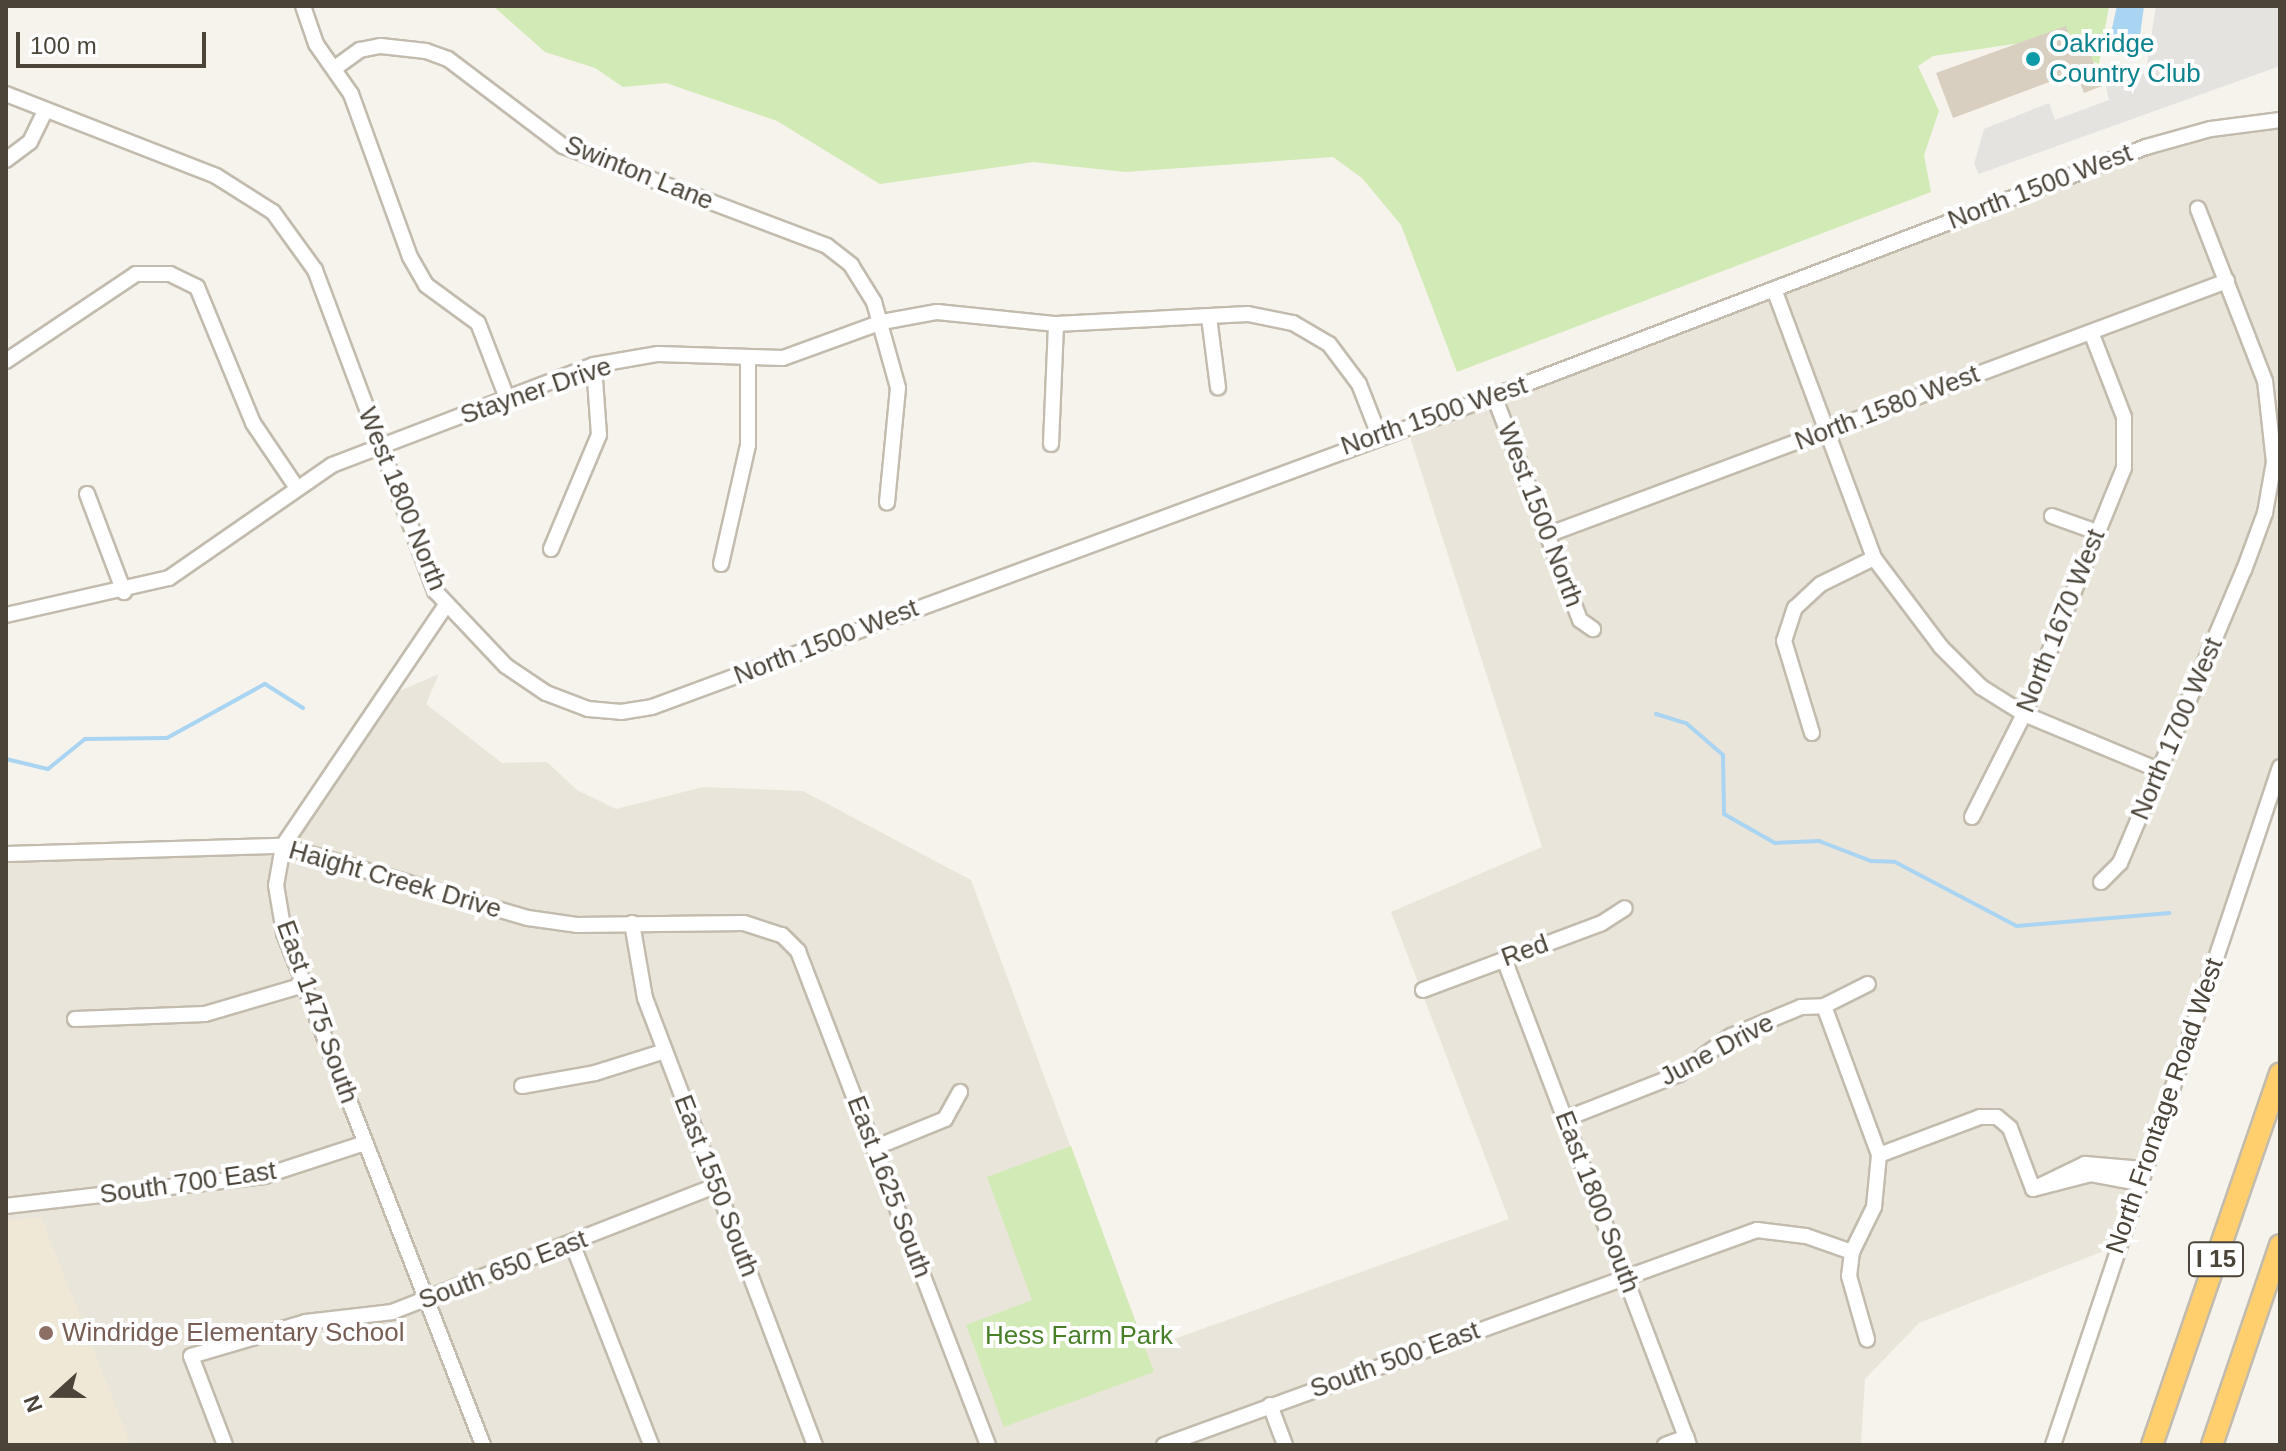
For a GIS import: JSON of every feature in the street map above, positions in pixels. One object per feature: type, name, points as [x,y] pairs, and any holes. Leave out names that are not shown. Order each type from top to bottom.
[{"type":"highway","name":"I 15","points":[[2152,1445],[2280,1073]]},
{"type":"highway","name":"I 15","points":[[2212,1445],[2280,1245]]},
{"type":"street","points":[[303,6],[316,44],[351,94],[410,257],[426,285],[478,323],[507,398]]},
{"type":"street","name":"Swinton Lane","points":[[335,68],[360,50],[381,46],[448,59],[563,146],[827,246],[866,283],[882,322],[898,388],[887,502]]},
{"type":"street","name":"West 1800 North","points":[[6,94],[247,191],[273,212],[315,270],[380,448],[446,605],[506,666],[588,709]]},
{"type":"street","points":[[6,160],[30,142],[45,111]]},
{"type":"street","name":"North 1500 West","points":[[588,709],[652,707],[1379,435],[1494,396],[2146,147],[2211,129],[2280,120]]},
{"type":"street","name":"North 1700 West","points":[[2101,882],[2120,863],[2161,771],[2265,513],[2274,426],[2265,381],[2198,209]]},
{"type":"street","points":[[6,361],[136,274],[170,274],[197,287],[253,423],[297,488]]},
{"type":"street","name":"North 1580 West","points":[[1547,535],[2227,281]]},
{"type":"street","points":[[1774,289],[1874,558],[1941,647],[1981,687],[2024,714],[2161,771]]},
{"type":"street","name":"Stayner Drive","points":[[6,615],[124,592],[169,578],[332,465],[594,365],[658,354],[748,361],[813,351],[882,322],[937,312],[1056,324],[1248,314],[1293,323],[1329,344],[1359,384],[1379,435]]},
{"type":"street","points":[[1209,317],[1218,387]]},
{"type":"street","points":[[1051,444],[1056,324]]},
{"type":"street","name":"North 1670 West","points":[[1972,817],[2024,714],[2124,468],[2124,417],[2091,332]]},
{"type":"street","points":[[721,564],[748,445],[748,361]]},
{"type":"street","points":[[551,549],[599,435],[594,365]]},
{"type":"street","name":"West 1500 North","points":[[1494,396],[1580,620],[1593,629]]},
{"type":"street","points":[[87,494],[124,592]]},
{"type":"street","points":[[2052,516],[2097,532]]},
{"type":"street","points":[[1812,733],[1784,641],[1795,608],[1821,584],[1874,558]]},
{"type":"street","name":"East 1475 South","points":[[446,605],[283,846],[276,885],[282,921],[304,985],[483,1445]]},
{"type":"street","name":"North Frontage Road West","points":[[2053,1445],[2280,767]]},
{"type":"street","name":"Haight Creek Drive","points":[[6,854],[283,846],[528,918],[577,925],[744,923],[782,935]]},
{"type":"street","name":"Red","points":[[1423,990],[1602,923],[1625,908]]},
{"type":"street","name":"East 1550 South","points":[[632,923],[636,968],[665,1051],[815,1445]]},
{"type":"street","name":"East 1625 South","points":[[782,935],[798,951],[988,1445]]},
{"type":"street","name":"East 1800 South","points":[[1504,959],[1688,1441]]},
{"type":"street","name":"June Drive","points":[[1565,1119],[1679,1074],[1731,1036],[1801,1007],[1824,1006],[1868,984]]},
{"type":"street","points":[[75,1019],[205,1014],[304,985]]},
{"type":"street","points":[[1824,1006],[1879,1155],[1874,1207],[1852,1252],[1852,1300],[1867,1339]]},
{"type":"street","points":[[522,1086],[595,1073],[665,1051]]},
{"type":"street","points":[[874,1148],[945,1119],[960,1092]]},
{"type":"street","points":[[1879,1155],[1980,1117],[1997,1117],[2010,1128],[2033,1189],[2091,1174],[2141,1176]]},
{"type":"street","name":"South 700 East","points":[[6,1206],[264,1176],[365,1143]]},
{"type":"street","name":"South 650 East","points":[[225,1445],[191,1356],[248,1335],[360,1319],[426,1300],[716,1186]]},
{"type":"street","name":"South 500 East","points":[[1164,1445],[1757,1230],[1806,1236],[1852,1252]]},
{"type":"street","points":[[572,1243],[651,1445]]},
{"type":"street","points":[[1270,1405],[1285,1445]]},
{"type":"street","points":[[1665,1445],[1688,1441]]},
{"type":"shaded area","points":[[2156,6],[2280,6],[2280,66],[1979,174],[1974,164],[1984,129],[2049,103],[2055,120],[2109,100],[2106,86],[2144,73],[2147,80],[2156,77],[2156,66],[2147,64]]},
{"type":"shaded area","points":[[2280,120],[2280,767],[2119,1245],[1919,1323],[1865,1379],[1861,1445],[6,1445],[6,856],[282,846],[381,699],[439,674],[426,704],[502,763],[547,762],[577,790],[616,809],[703,787],[803,791],[971,880],[1146,1349],[1509,1219],[1391,912],[1542,847],[1411,440],[1411,423],[2146,147]]},
{"type":"shaded area","name":"Windridge Elementary School","points":[[41,1217],[131,1445],[6,1445],[6,1221]]},
{"type":"green space","points":[[493,6],[2109,6],[2099,64],[2040,40],[1933,56],[1918,66],[1939,111],[1924,155],[1931,192],[1457,372],[1401,225],[1362,178],[1333,157],[1125,172],[1033,162],[880,184],[777,121],[666,83],[623,87],[595,68],[545,52]]},
{"type":"green space","name":"Hess Farm Park","points":[[1071,1146],[1154,1372],[1004,1427],[966,1325],[1032,1300],[987,1177]]},
{"type":"water","points":[[2117,6],[2144,6],[2138,51],[2108,46]]},
{"type":"building","name":"Oakridge Country Club","points":[[2066,26],[2074,47],[2086,42],[2102,86],[2084,93],[2076,72],[1953,118],[1936,73]]},
{"type":"waterway","points":[[6,759],[48,769],[85,739],[167,738],[265,684],[303,708]]},
{"type":"waterway","points":[[1656,714],[1686,723],[1723,755],[1724,814],[1775,843],[1819,841],[1871,861],[1895,862],[2017,926],[2169,913]]},
{"type":"place","name":"Oakridge Country Club","points":[[2033,59]]},
{"type":"place","name":"Windridge Elementary School","points":[[46,1333]]}]
